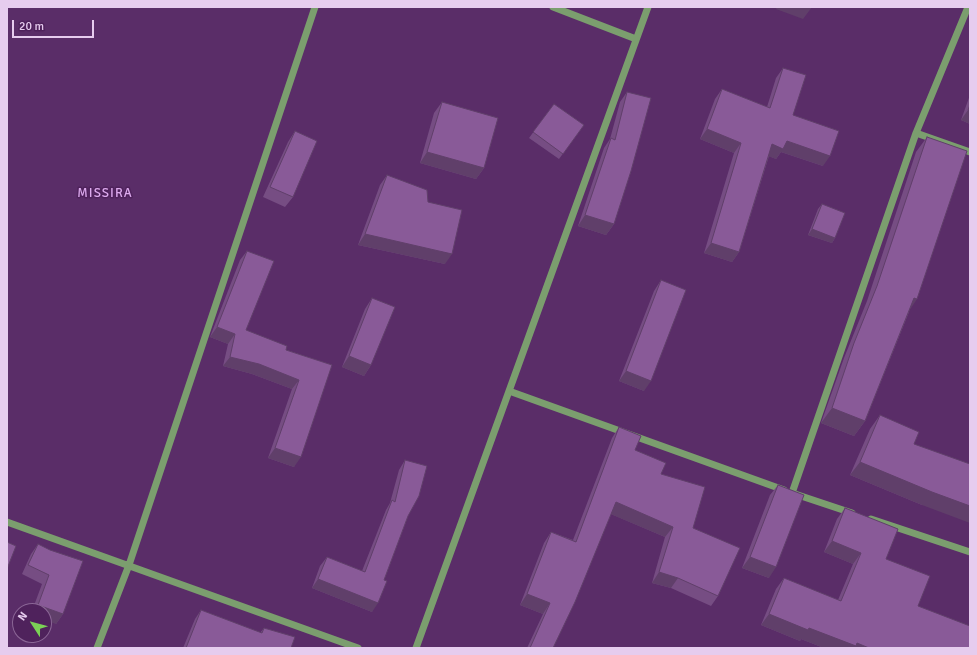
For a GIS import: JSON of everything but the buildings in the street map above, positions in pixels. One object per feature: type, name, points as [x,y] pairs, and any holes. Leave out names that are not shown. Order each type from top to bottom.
[{"type":"street","points":[[97,648],[129,565],[315,7]]},
{"type":"street","points":[[553,7],[636,39]]},
{"type":"street","points":[[416,648],[648,7]]},
{"type":"street","points":[[792,493],[916,133],[968,7]]},
{"type":"street","points":[[916,133],[970,152]]},
{"type":"street","points":[[509,391],[792,493],[859,515]]},
{"type":"street","points":[[866,517],[970,552]]},
{"type":"street","points":[[7,522],[358,648]]},
{"type":"district","name":"MISSIRA","points":[[105,194]]}]
